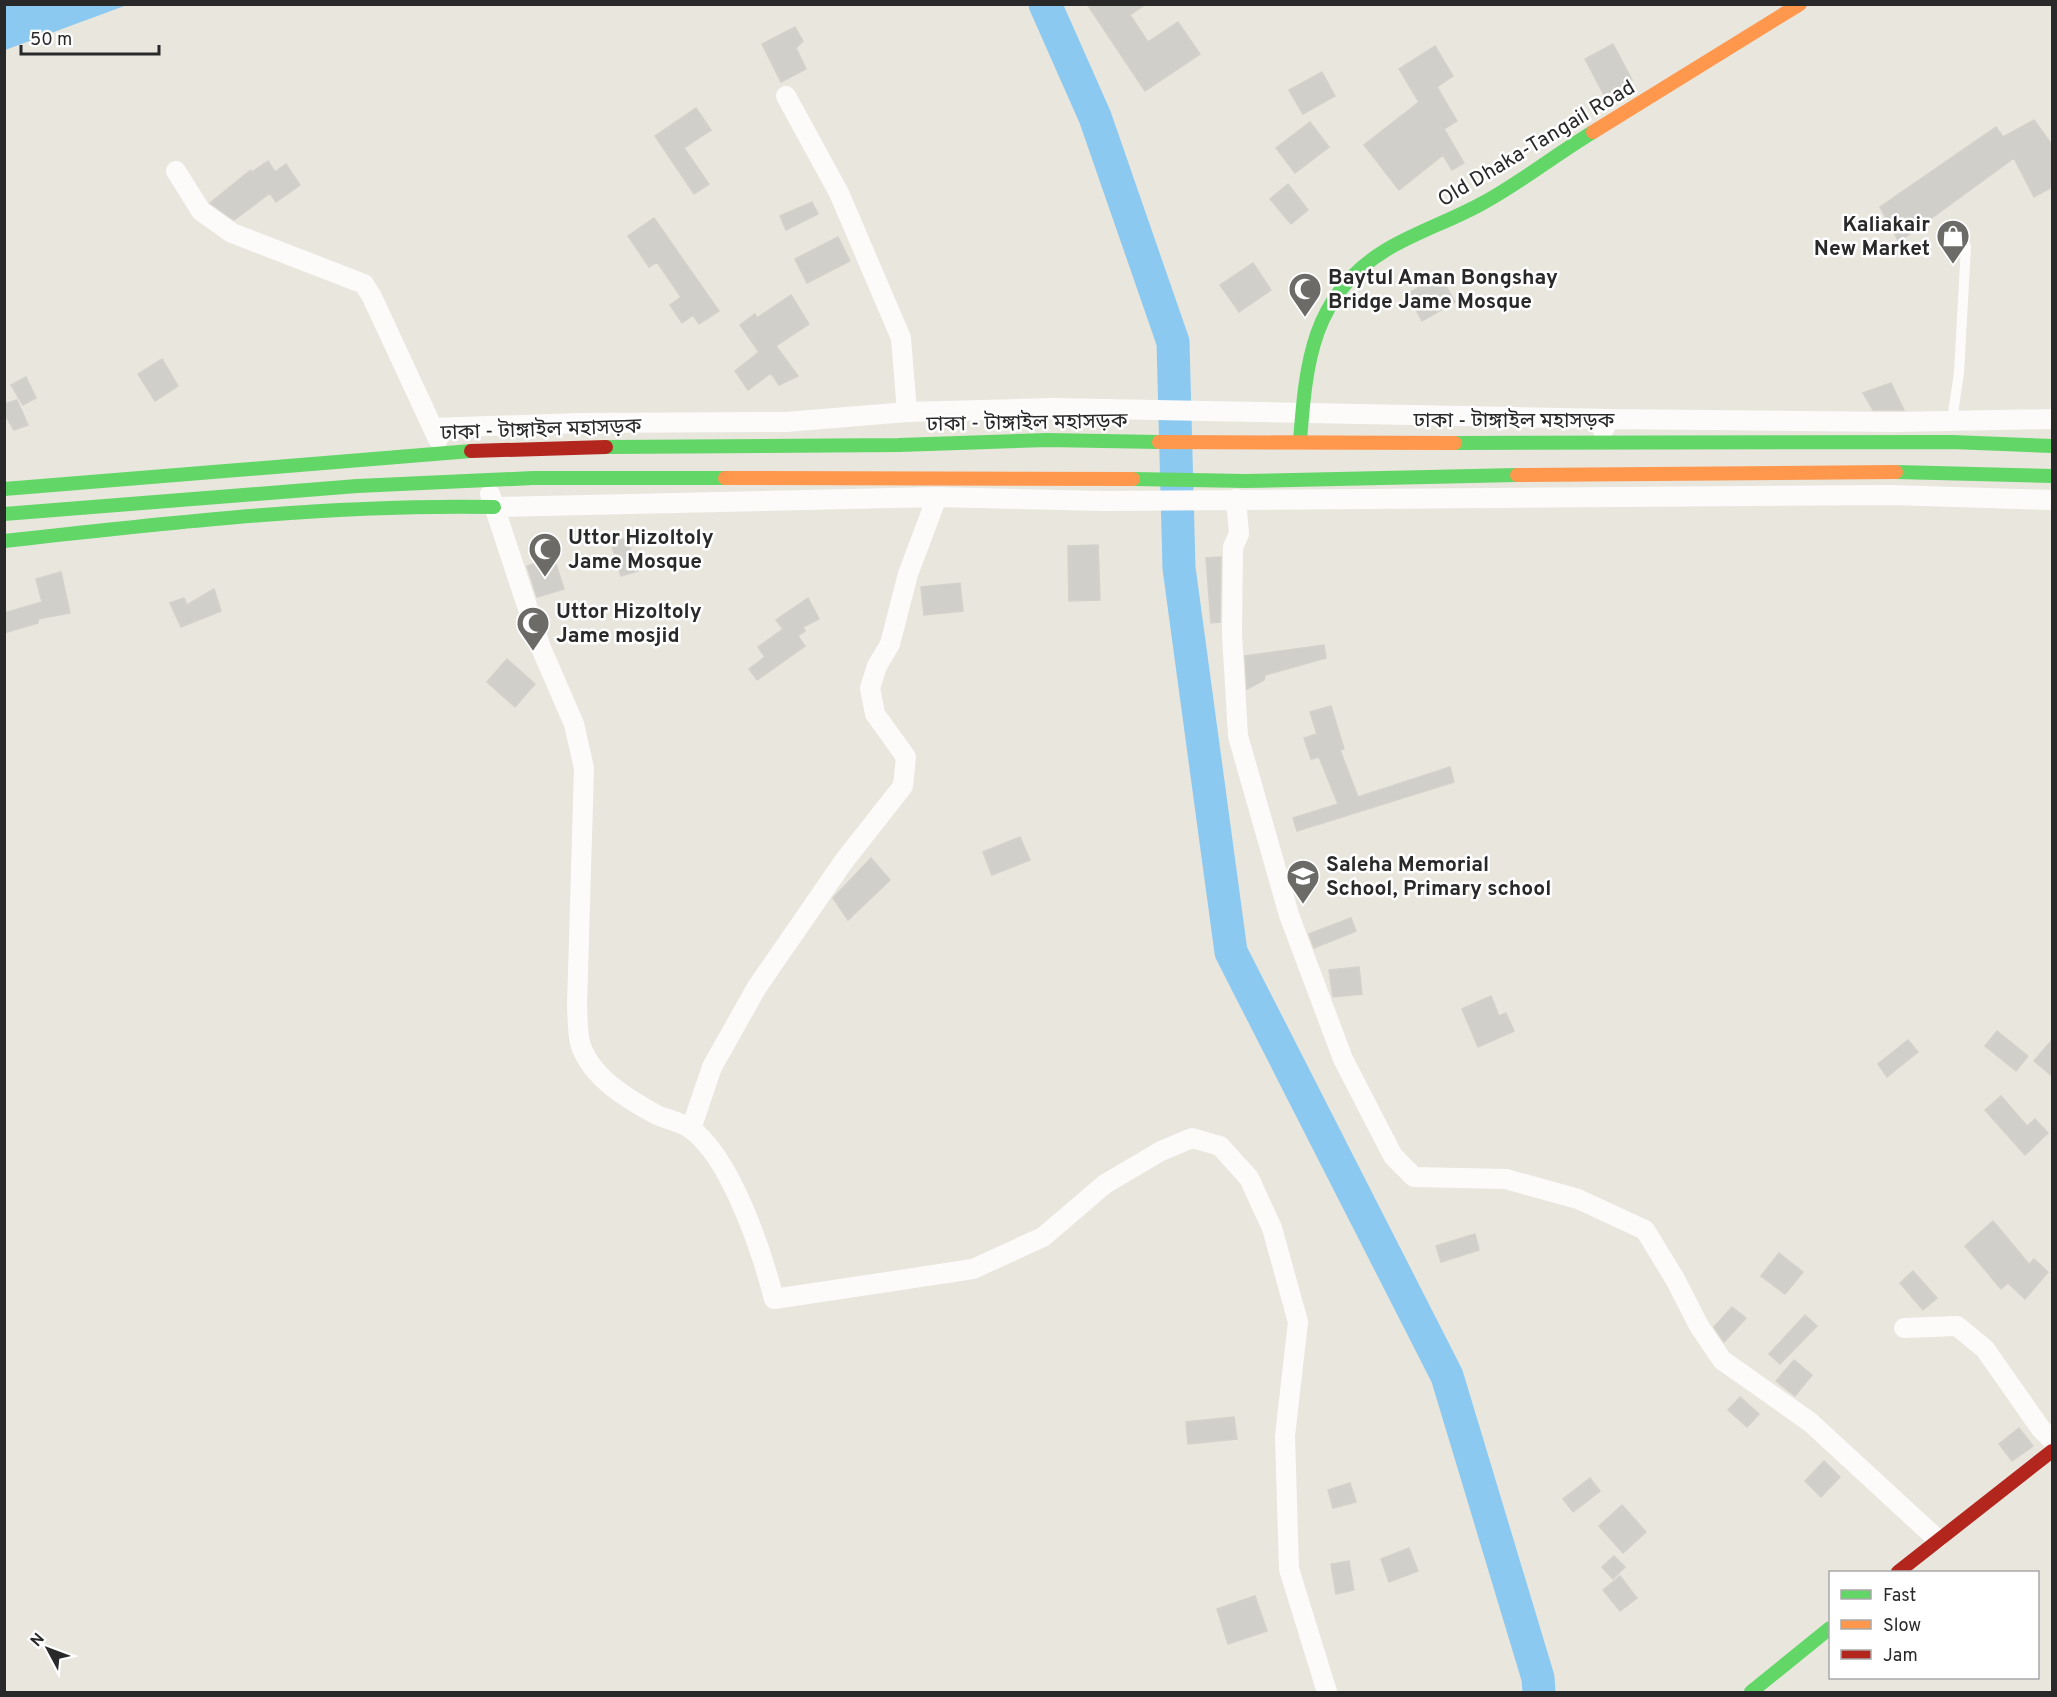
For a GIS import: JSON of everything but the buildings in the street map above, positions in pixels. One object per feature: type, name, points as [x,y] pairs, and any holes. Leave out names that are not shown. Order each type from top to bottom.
[{"type":"main road","name":"Old Dhaka-Tangail Road","points":[[1300,441],[1313,342],[1331,301],[1353,273],[1370,260],[1483,203],[1548,159],[1704,66],[1800,4]]},
{"type":"main road","name":"ঢাকা - টাঙ্গাইল মহাসড়ক","points":[[4,489],[444,452],[539,448],[899,445],[1047,440],[1252,443],[1300,441],[1952,442],[2052,446]]},
{"type":"main road","points":[[4,514],[357,486],[533,478],[1056,477],[1241,490],[1456,475],[1637,476],[1941,471],[2052,476]]},
{"type":"main road","points":[[4,541],[216,519],[420,504],[494,507]]},
{"type":"main road","points":[[1899,1571],[1937,1539],[2052,1451]]},
{"type":"main road","points":[[1751,1692],[1829,1629]]},
{"type":"street","points":[[786,96],[838,193],[901,338],[908,412]]},
{"type":"street","points":[[176,171],[201,211],[232,232],[364,284],[444,452]]},
{"type":"street","points":[[433,428],[579,423],[786,422],[908,412],[1052,408],[1609,419],[2052,419]]},
{"type":"street","points":[[1598,441],[1609,419]]},
{"type":"street","points":[[485,480],[541,648],[574,724],[584,768],[577,1006],[580,1045],[590,1067],[620,1091],[657,1114],[691,1129],[714,1154],[738,1195],[774,1299],[974,1269],[1043,1238],[1106,1184],[1161,1151],[1192,1137],[1220,1146],[1249,1178],[1272,1228],[1298,1322],[1285,1436],[1289,1569],[1327,1692]]},
{"type":"street","points":[[1241,490],[1239,534],[1233,547],[1232,634],[1238,736],[1289,915],[1343,1059],[1393,1156],[1414,1177],[1506,1179],[1578,1199],[1646,1230],[1699,1326],[1722,1360],[1810,1422],[1937,1539]]},
{"type":"street","points":[[494,507],[937,497],[1104,501],[1241,490],[1891,495],[2052,500]]},
{"type":"street","points":[[691,1129],[712,1067],[757,987],[844,861],[903,786],[906,758],[875,714],[870,688],[877,666],[890,644],[908,574],[937,497]]},
{"type":"street","points":[[1904,1328],[1957,1326],[1985,1349],[2041,1429],[2052,1440]]},
{"type":"lane","points":[[1952,420],[1959,373],[1966,246]]},
{"type":"water","points":[[5,4],[127,4],[127,5],[5,50]]},
{"type":"waterway","points":[[1045,4],[1095,117],[1173,342],[1179,568],[1231,952],[1447,1376],[1538,1678],[1539,1692]]},
{"type":"traffic: fast","points":[[1300,441],[1310,358],[1328,309],[1342,288],[1361,268],[1386,250],[1495,196],[1593,132]]},
{"type":"traffic: fast","points":[[606,447],[899,445],[1047,440],[1159,442]]},
{"type":"traffic: fast","points":[[1455,443],[1952,442],[2052,446]]},
{"type":"traffic: fast","points":[[4,489],[471,451]]},
{"type":"traffic: fast","points":[[1896,472],[2052,476]]},
{"type":"traffic: fast","points":[[1133,479],[1246,481],[1517,475]]},
{"type":"traffic: fast","points":[[4,514],[357,486],[533,478],[725,478]]},
{"type":"traffic: fast","points":[[4,541],[248,516],[371,509],[494,507]]},
{"type":"traffic: fast","points":[[1751,1692],[1829,1629]]},
{"type":"traffic: slow","points":[[1593,132],[1800,4]]},
{"type":"traffic: slow","points":[[1159,442],[1455,443]]},
{"type":"traffic: slow","points":[[1517,475],[1896,472]]},
{"type":"traffic: slow","points":[[725,478],[1133,479]]},
{"type":"traffic: jam","points":[[471,451],[606,447]]},
{"type":"traffic: jam","points":[[1899,1571],[2052,1451]]},
{"type":"place","name":"Kaliakair New Market","points":[[1953,265]]},
{"type":"place","name":"Baytul Aman Bongshay Bridge Jame Mosque","points":[[1305,318]]},
{"type":"place","name":"Uttor Hizoltoly Jame Mosque","points":[[545,578]]},
{"type":"place","name":"Uttor Hizoltoly Jame mosjid","points":[[533,652]]},
{"type":"place","name":"Saleha Memorial School, Primary school","points":[[1303,905]]}]
